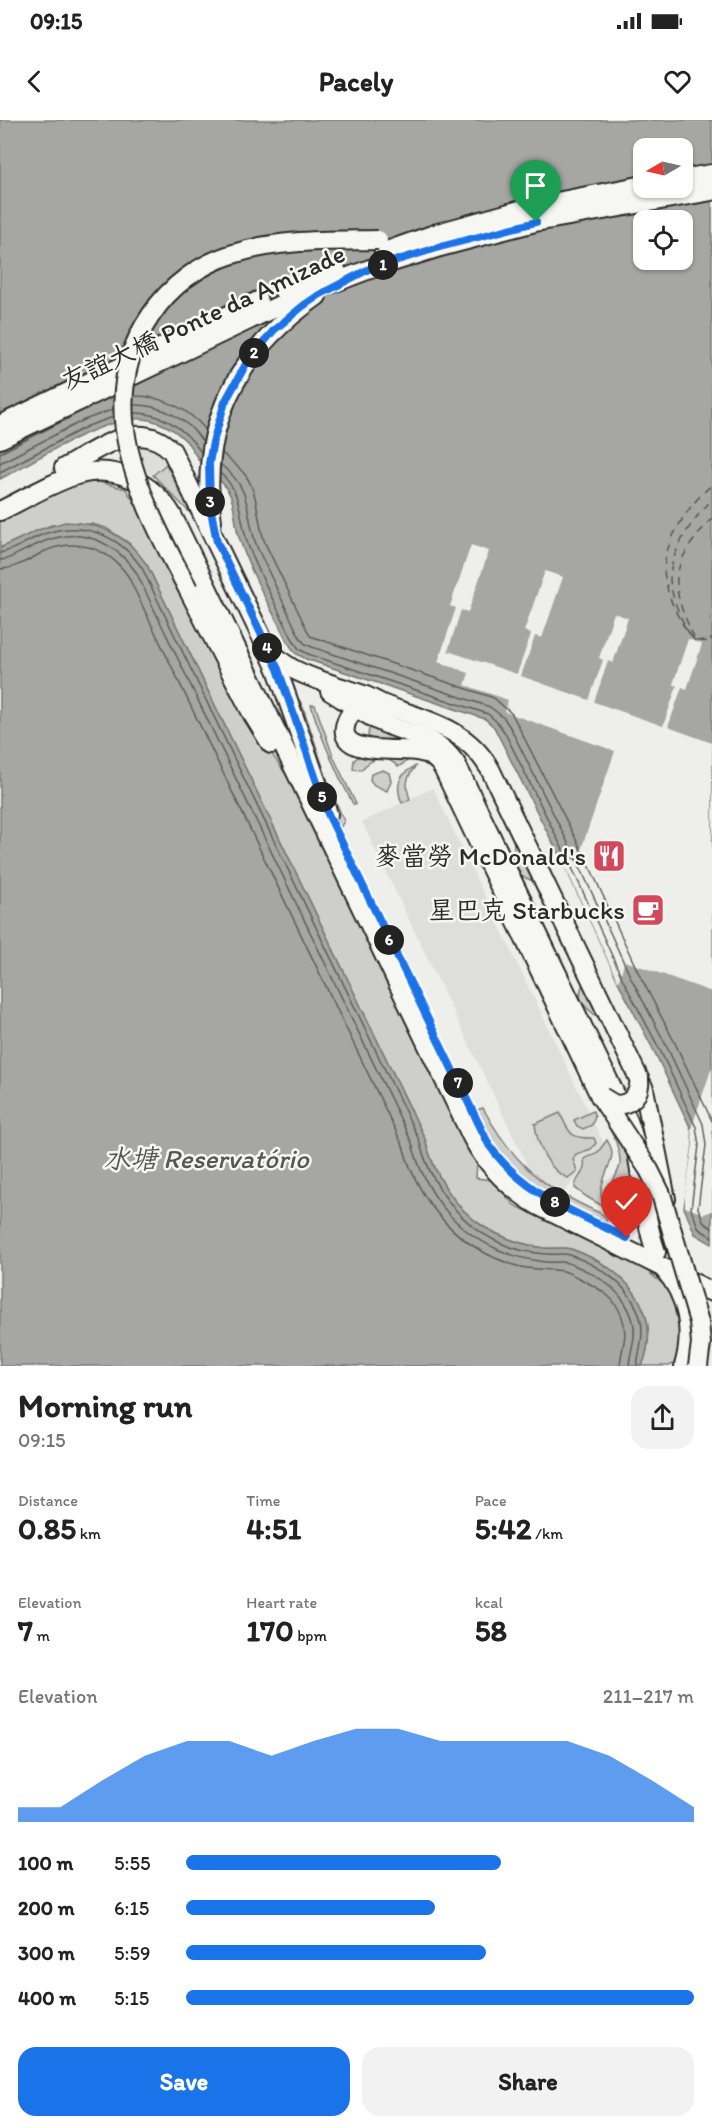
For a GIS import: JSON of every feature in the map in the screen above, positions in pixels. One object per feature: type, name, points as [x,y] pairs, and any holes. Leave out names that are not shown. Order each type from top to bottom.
[{"type":"main road","points":[[693,177],[712,174]]},
{"type":"main road","name":"友誼大橋 Ponte da Amizade","points":[[0,425],[307,279],[438,233],[531,207],[633,187]]},
{"type":"main road","name":"友誼大橋 Ponte da Amizade","points":[[0,439],[301,295],[369,269],[440,247],[536,222],[712,191]]},
{"type":"main road","points":[[323,817],[252,715],[144,503],[131,463],[125,428],[123,399],[127,370],[140,333],[166,295],[190,275],[217,260],[239,252],[283,244],[402,239],[438,233]]},
{"type":"main road","points":[[217,542],[210,506],[209,463],[225,402],[246,364],[274,330],[303,306],[369,269]]},
{"type":"main road","points":[[0,499],[125,437],[139,435],[160,441],[176,457],[278,669],[323,817]]},
{"type":"main road","points":[[64,468],[96,461],[127,465],[149,475],[173,496],[182,510],[473,1139],[487,1162],[527,1199],[659,1260],[712,1279]]},
{"type":"main road","points":[[0,511],[68,478],[88,472],[110,472],[130,478],[149,488],[172,515],[323,817]]},
{"type":"main road","points":[[266,645],[279,661],[357,708],[431,722],[447,728],[466,739],[482,756],[644,1089],[675,1242]]},
{"type":"main road","points":[[303,674],[368,697],[382,713],[443,748],[456,764],[628,1121],[636,1148],[651,1232],[659,1260],[678,1290],[685,1307],[689,1339],[684,1366]]},
{"type":"main road","points":[[357,708],[347,719],[346,727],[348,738],[357,746],[421,752],[432,756],[440,764],[600,1096],[656,1182],[699,1322],[701,1343],[698,1366]]},
{"type":"main road","points":[[374,749],[365,743],[363,732],[369,723],[382,713]]},
{"type":"main road","points":[[600,1096],[612,1104],[626,1104],[637,1094],[639,1078]]},
{"type":"main road","points":[[659,1260],[712,1292]]},
{"type":"main road","points":[[684,1366],[691,1353],[697,1348],[704,1346],[712,1348]]},
{"type":"shaded area","points":[[137,440],[144,440],[161,452],[165,462],[151,475],[135,464]]},
{"type":"shaded area","points":[[166,464],[192,515],[153,475]]},
{"type":"shaded area","points":[[80,482],[99,482],[126,489],[136,505],[230,693],[287,776],[318,833],[464,1141],[477,1162],[476,1178],[492,1180],[514,1205],[645,1269],[666,1287],[680,1309],[682,1360],[669,1366],[642,1366],[648,1345],[648,1326],[643,1309],[634,1293],[622,1279],[607,1267],[571,1249],[536,1247],[498,1234],[473,1219],[446,1189],[439,1177],[425,1139],[147,565],[129,543],[106,528],[92,524],[51,525],[0,548],[0,517],[56,490]]},
{"type":"shaded area","points":[[295,696],[304,710],[330,788],[344,821],[340,828],[327,795]]},
{"type":"shaded area","points":[[311,705],[315,705],[333,756],[356,804],[353,804],[335,768]]},
{"type":"shaded area","points":[[375,725],[430,745],[448,760],[622,1123],[635,1172],[635,1192],[631,1199],[621,1201],[611,1194],[611,1185],[620,1165],[616,1142],[540,987],[552,982],[446,761],[440,755],[418,744],[378,743],[368,736],[369,728]]},
{"type":"shaded area","points":[[363,754],[415,756],[398,767],[389,760],[379,759],[370,762],[361,770],[353,769],[354,760]]},
{"type":"shaded area","points":[[416,766],[407,781],[410,799],[402,803],[399,791],[400,781],[405,773]]},
{"type":"shaded area","points":[[383,770],[389,773],[391,781],[387,791],[374,785],[370,780],[371,774]]},
{"type":"shaded area","points":[[433,788],[605,1146],[564,1192],[532,1175],[362,822]]},
{"type":"shaded area","points":[[514,839],[541,882],[518,875],[513,865]]},
{"type":"shaded area","points":[[586,979],[607,1024],[589,1010],[581,1000],[580,994]]},
{"type":"shaded area","points":[[483,1108],[506,1145],[532,1173],[563,1194],[602,1214],[607,1222],[552,1199],[512,1169],[486,1136],[471,1112]]},
{"type":"shaded area","points":[[593,1111],[595,1117],[592,1125],[583,1129],[577,1126],[574,1120]]},
{"type":"shaded area","points":[[560,1113],[571,1133],[575,1136],[594,1138],[596,1143],[591,1149],[576,1154],[573,1159],[577,1171],[568,1178],[549,1163],[538,1140],[535,1124]]},
{"type":"shaded area","points":[[607,1140],[612,1153],[602,1184],[602,1200],[607,1206],[620,1211],[629,1210],[639,1204],[642,1229],[575,1188],[584,1169],[584,1159],[598,1152]]},
{"type":"water","points":[[0,120],[712,120],[712,1244],[695,1234],[684,1208],[693,1144],[691,1129],[618,982],[569,875],[494,727],[485,719],[306,659],[295,653],[249,564],[237,531],[232,500],[227,489],[204,467],[186,441],[169,427],[155,421],[133,419],[100,428],[65,443],[0,479]]},
{"type":"water","name":"水塘 Reservatório","points":[[65,522],[90,524],[112,532],[131,546],[147,565],[425,1139],[439,1177],[446,1189],[463,1210],[491,1231],[528,1245],[571,1249],[607,1267],[622,1279],[634,1292],[643,1308],[648,1326],[648,1345],[642,1366],[0,1366],[0,548],[38,530]]},
{"type":"pier","points":[[471,545],[489,551],[468,612],[461,610],[448,651],[517,674],[531,634],[524,631],[545,571],[563,577],[542,638],[535,636],[521,676],[589,700],[603,660],[599,658],[614,613],[628,618],[613,663],[608,661],[594,702],[663,726],[677,686],[673,684],[688,639],[702,644],[687,689],[682,687],[668,727],[712,743],[712,992],[625,961],[618,982],[569,875],[556,853],[577,861],[615,751],[505,712],[508,700],[465,685],[469,673],[438,662],[456,608],[450,606]]},
{"type":"pier","points":[[712,1067],[712,1211],[704,1214],[685,1207],[685,1194],[693,1144],[691,1129]]},
{"type":"ferry route","points":[[695,641],[672,604],[664,566],[671,540],[685,514],[712,485]]},
{"type":"ferry route","points":[[691,636],[674,600],[670,578],[671,567],[684,535],[712,500]]},
{"type":"ferry route","points":[[694,638],[678,594],[678,570],[690,546],[712,518]]},
{"type":"ferry route","points":[[696,641],[712,639]]},
{"type":"ferry route","points":[[699,641],[712,642]]},
{"type":"place","name":"麥當勞 McDonald's","points":[[609,856]]},
{"type":"place","name":"星巴克 Starbucks","points":[[648,910]]},
{"type":"route","points":[[536,222],[440,247],[369,269],[319,295],[287,318],[260,345],[246,364],[225,402],[209,463],[210,506],[217,542],[278,669],[328,814],[481,1131],[504,1165],[532,1190],[627,1238]]}]
